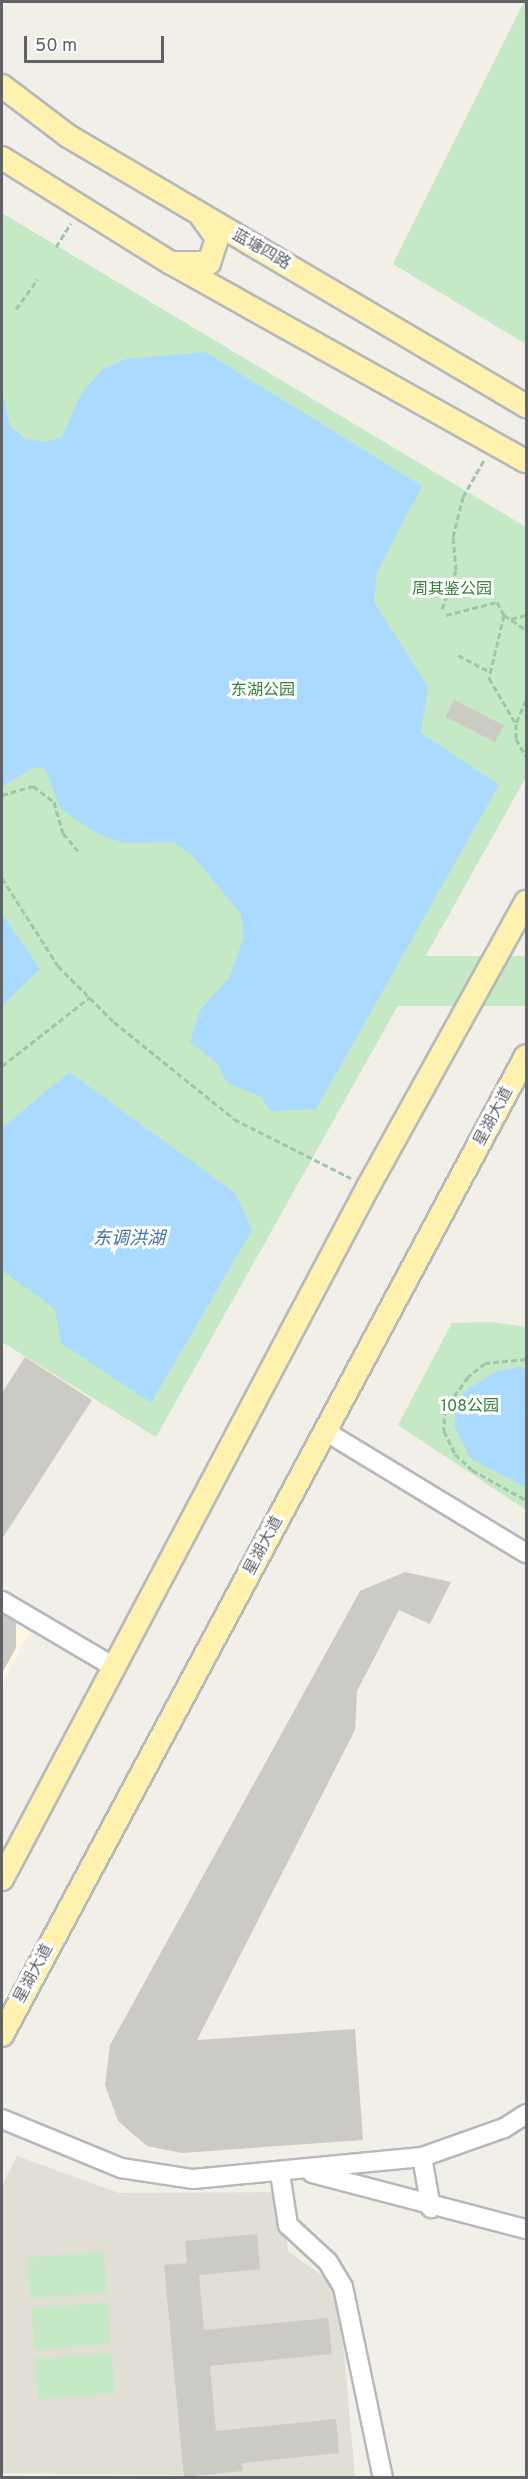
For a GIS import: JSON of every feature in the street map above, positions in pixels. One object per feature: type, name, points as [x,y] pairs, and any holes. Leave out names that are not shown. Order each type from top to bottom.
[{"type":"main road","name":"蓝塘四路","points":[[4,85],[68,136],[526,406]]},
{"type":"main road","points":[[2,158],[80,209],[171,262],[526,461]]},
{"type":"main road","points":[[171,262],[209,263],[217,238],[199,213]]},
{"type":"main road","points":[[2,1879],[368,1187],[526,902]]},
{"type":"main road","name":"星湖大道","points":[[2,2035],[526,1056]]},
{"type":"street","points":[[325,1431],[526,1553]]},
{"type":"street","points":[[2,1601],[114,1667]]},
{"type":"street","points":[[2,2119],[82,2156],[158,2177],[287,2172],[422,2157],[504,2128],[526,2114]]},
{"type":"street","points":[[422,2157],[431,2208]]},
{"type":"street","points":[[287,2172],[526,2229]]},
{"type":"street","points":[[287,2172],[288,2225],[328,2262],[343,2287],[383,2478]]},
{"type":"path","points":[[56,247],[80,209]]},
{"type":"path","points":[[16,309],[38,279]]},
{"type":"path","points":[[442,609],[456,570],[453,537],[463,497],[494,443]]},
{"type":"path","points":[[446,615],[497,602],[504,615],[526,630]]},
{"type":"path","points":[[490,672],[504,615]]},
{"type":"path","points":[[510,620],[526,615]]},
{"type":"path","points":[[458,655],[490,672],[516,724]]},
{"type":"path","points":[[526,700],[516,724],[516,739],[526,756]]},
{"type":"path","points":[[2,795],[33,786],[54,802],[63,833],[78,851]]},
{"type":"path","points":[[2,878],[58,966],[90,997],[234,1119],[368,1187]]},
{"type":"path","points":[[2,1066],[90,997]]},
{"type":"path","points":[[526,1359],[485,1364],[468,1377],[445,1409],[444,1431],[455,1454],[472,1470],[526,1500]]},
{"type":"shaded area","points":[[2,1613],[31,1629],[2,1685]]},
{"type":"shaded area","points":[[17,2156],[119,2193],[280,2192],[288,2251],[331,2282],[343,2342],[355,2477],[2,2473],[2,2185]]},
{"type":"green space","points":[[526,2],[526,344],[393,264]]},
{"type":"green space","name":"东湖公园","points":[[2,213],[526,527],[526,777],[156,1437],[2,1342]]},
{"type":"green space","points":[[2,956],[526,956],[526,1006],[2,1006]]},
{"type":"green space","name":"108公园","points":[[492,1322],[526,1327],[526,1510],[398,1425],[452,1323]]},
{"type":"green space","points":[[104,2252],[107,2293],[30,2298],[27,2257]]},
{"type":"green space","points":[[107,2302],[111,2344],[35,2350],[31,2309]]},
{"type":"green space","points":[[112,2353],[115,2394],[38,2399],[35,2358]]},
{"type":"water","points":[[205,352],[422,486],[377,572],[374,602],[428,687],[421,733],[499,785],[316,1109],[271,1111],[260,1096],[227,1083],[217,1063],[190,1042],[200,1010],[229,978],[244,937],[241,914],[194,857],[173,842],[124,843],[96,833],[61,809],[45,769],[34,767],[2,787],[2,391],[10,426],[25,439],[46,442],[62,437],[81,394],[103,369],[126,359]]},
{"type":"water","points":[[2,914],[40,969],[2,1006]]},
{"type":"water","name":"东调洪湖","points":[[69,1072],[235,1193],[252,1230],[151,1403],[61,1343],[55,1309],[2,1270],[2,1128]]},
{"type":"water","points":[[520,1367],[526,1370],[526,1488],[470,1458],[455,1427],[455,1409],[466,1390],[497,1371]]},
{"type":"building","points":[[454,700],[504,725],[495,742],[445,717]]},
{"type":"building","points":[[25,1357],[92,1400],[2,1539],[2,1393]]},
{"type":"building","points":[[405,1572],[451,1582],[430,1624],[399,1610],[357,1691],[355,1730],[197,2040],[355,2029],[363,2140],[182,2153],[147,2146],[118,2121],[105,2085],[110,2045],[360,1591]]},
{"type":"building","points":[[2,1614],[16,1622],[16,1648],[2,1673]]},
{"type":"building","points":[[257,2234],[260,2269],[199,2275],[204,2330],[328,2318],[332,2354],[210,2366],[216,2431],[336,2419],[339,2453],[242,2463],[243,2471],[184,2477],[164,2265],[187,2263],[185,2241]]},
{"type":"park label","name":"周其鉴公园","points":[[452,590]]}]
